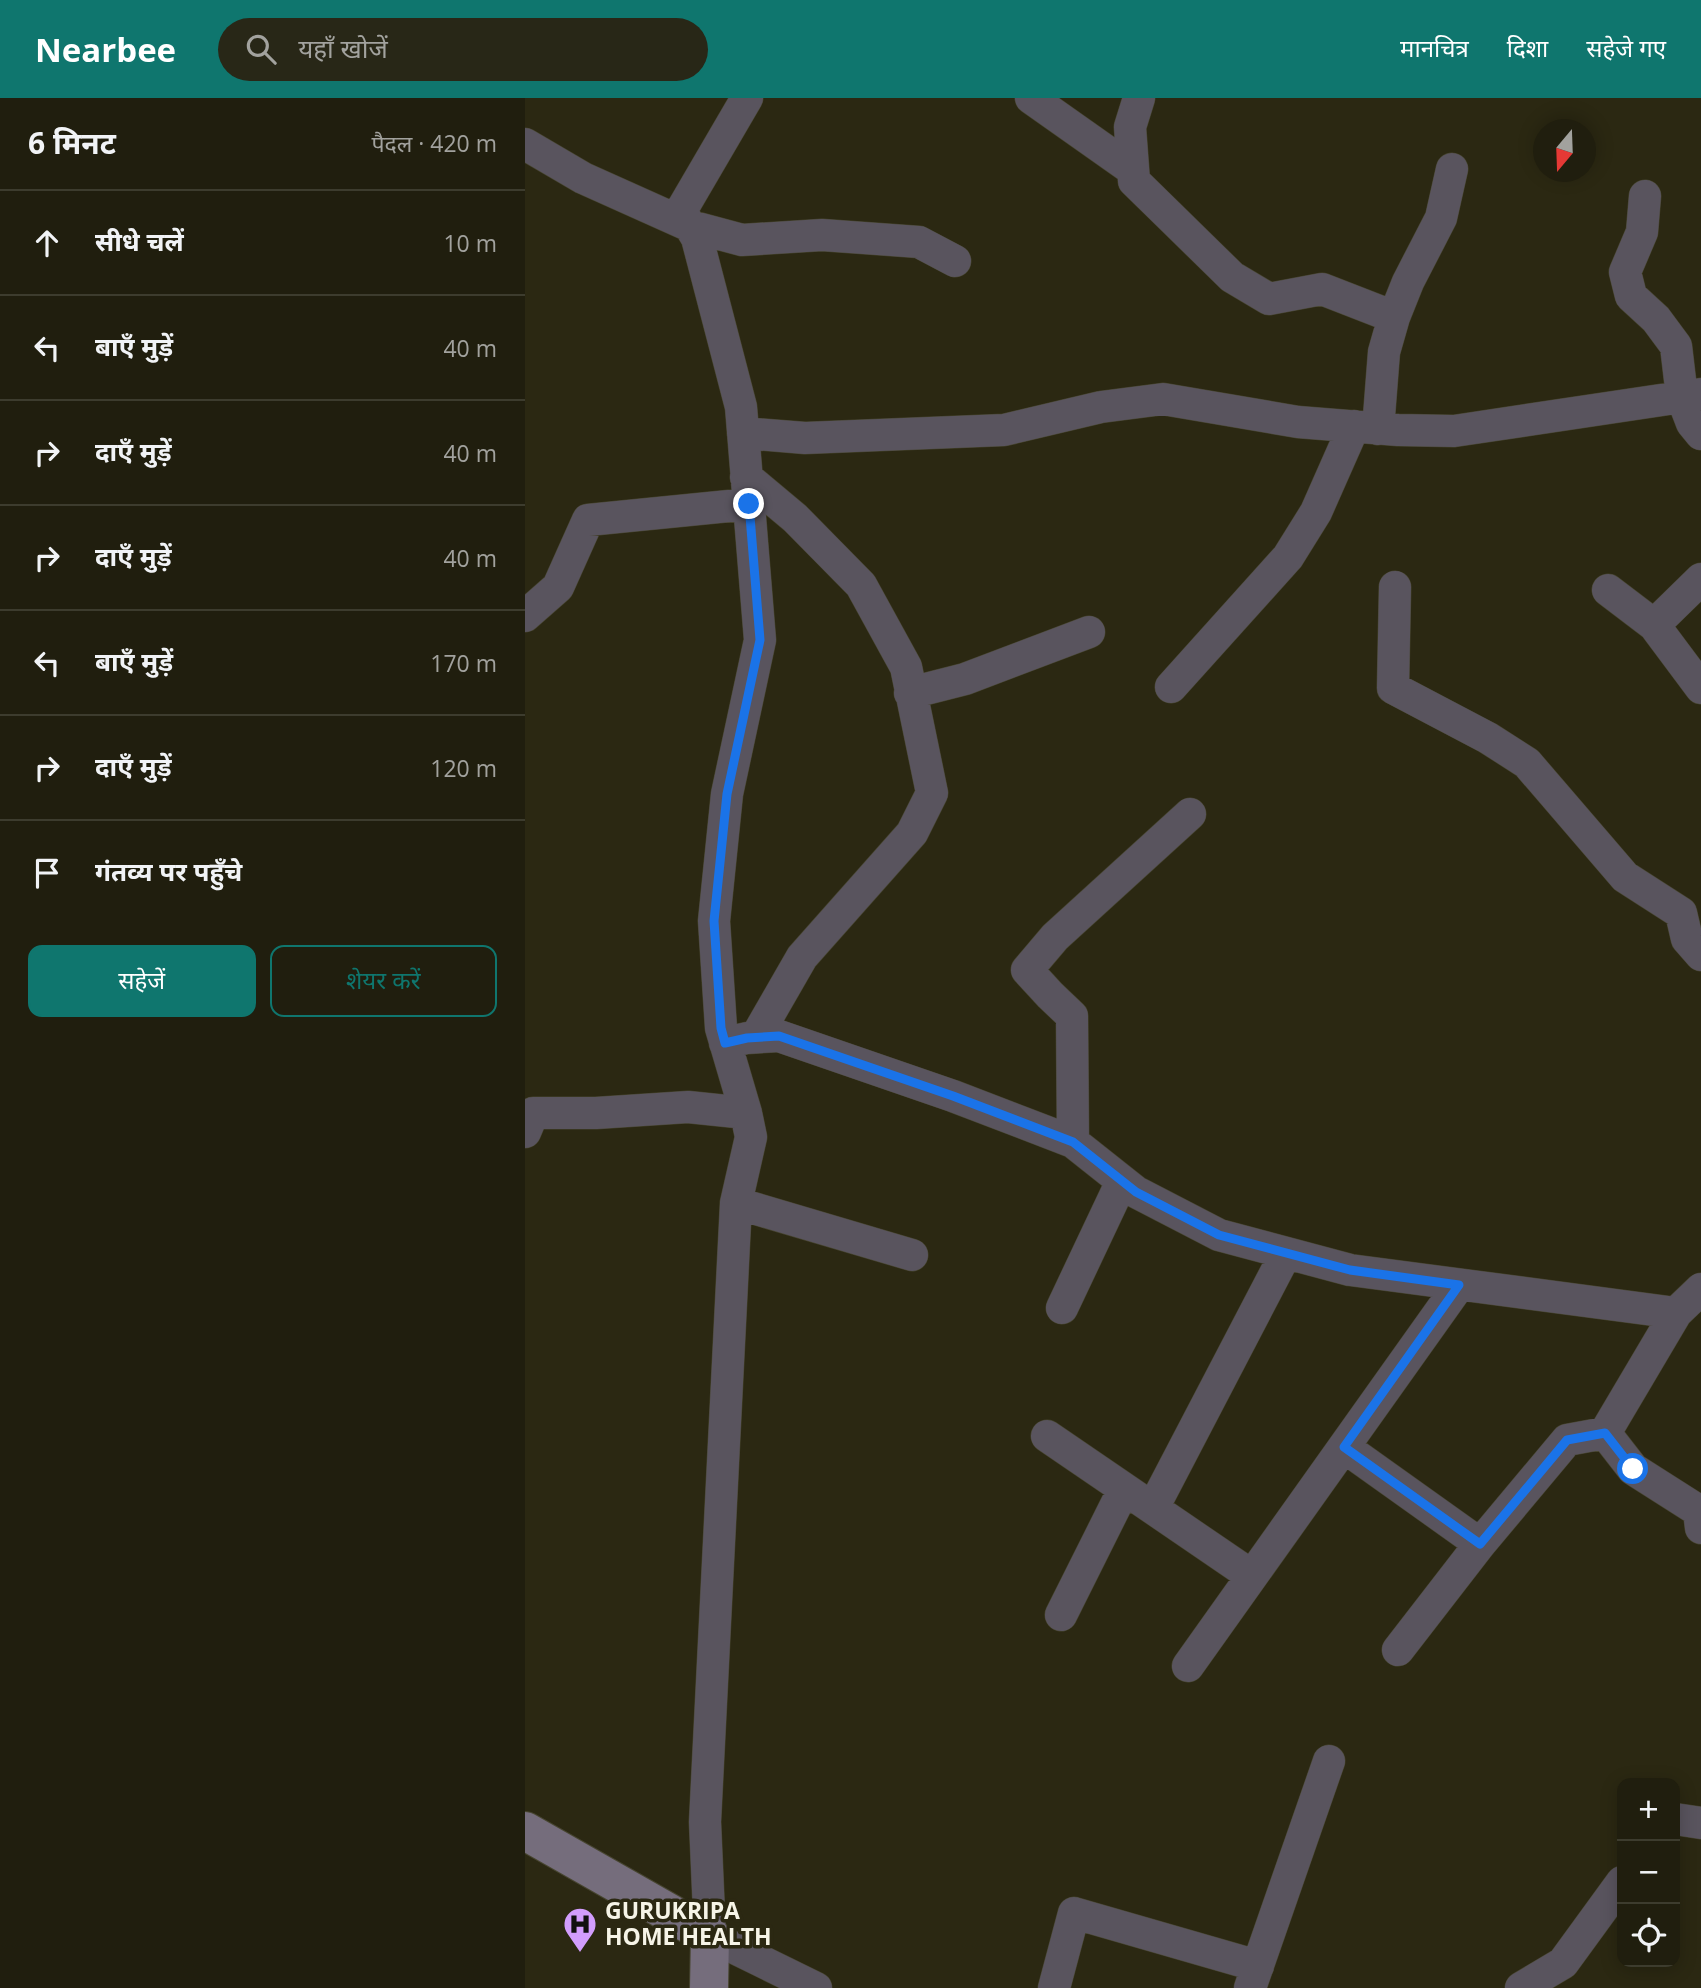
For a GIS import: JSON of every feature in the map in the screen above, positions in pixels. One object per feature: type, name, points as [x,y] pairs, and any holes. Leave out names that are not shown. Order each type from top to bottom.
[{"type":"street","points":[[709,1988],[710,1936],[705,1822],[736,1203],[751,1137],[721,1028],[714,921],[727,794],[760,640],[741,407],[697,238],[681,211],[747,98]]},
{"type":"street","points":[[1031,98],[1133,170]]},
{"type":"street","points":[[1139,98],[1130,127],[1134,181],[1232,277],[1269,299],[1322,289],[1394,317]]},
{"type":"street","points":[[525,144],[583,178],[690,226],[742,240],[822,236],[919,242],[955,261]]},
{"type":"street","points":[[1171,687],[1289,557],[1366,428],[1394,317],[1408,282],[1441,218],[1452,169]]},
{"type":"street","points":[[1645,196],[1643,232],[1625,272],[1631,296],[1656,319],[1676,346],[1692,395],[1692,423],[1701,434]]},
{"type":"street","points":[[743,433],[805,438],[1004,430],[1101,407],[1163,399],[1298,422],[1454,431],[1692,395]]},
{"type":"street","points":[[525,616],[558,587],[588,520],[748,491],[795,518],[860,585],[906,667],[933,793],[912,833],[802,957],[756,1037]]},
{"type":"street","points":[[1654,625],[1701,579]]},
{"type":"street","points":[[1395,587],[1393,688],[1488,738],[1527,763],[1625,877],[1681,913],[1688,939],[1701,955]]},
{"type":"street","points":[[1608,590],[1654,625],[1701,688]]},
{"type":"street","points":[[910,693],[965,679],[1089,632]]},
{"type":"street","points":[[1073,1142],[1072,1016],[1027,970],[1055,937],[1190,814]]},
{"type":"street","points":[[725,1043],[779,1036],[953,1096],[1073,1142],[1136,1192],[1219,1235],[1350,1270],[1676,1313]]},
{"type":"street","points":[[528,1119],[688,1107],[746,1113]]},
{"type":"street","points":[[1062,1308],[1122,1181]]},
{"type":"street","points":[[736,1203],[912,1255]]},
{"type":"street","points":[[1153,1508],[1286,1253]]},
{"type":"street","points":[[1188,1666],[1459,1285]]},
{"type":"street","points":[[1398,1650],[1480,1544],[1567,1440],[1605,1433],[1676,1313],[1701,1289]]},
{"type":"street","points":[[1605,1433],[1633,1469],[1700,1516]]},
{"type":"street","points":[[1047,1436],[1252,1576]]},
{"type":"street","points":[[1344,1447],[1480,1544]]},
{"type":"street","points":[[1061,1615],[1124,1489]]},
{"type":"street","points":[[1054,1988],[1074,1913],[1254,1977],[1329,1761]]},
{"type":"street","points":[[1680,1820],[1701,1823]]},
{"type":"street","points":[[525,1831],[710,1936],[816,1988]]},
{"type":"street","points":[[1521,1988],[1563,1963],[1617,1889]]},
{"type":"place","name":"GURUKRIPA HOME HEALTH","points":[[580,1954]]},
{"type":"route","points":[[749,504],[760,640],[727,794],[714,921],[721,1028],[725,1043],[747,1038],[779,1036],[953,1096],[1073,1142],[1136,1192],[1219,1235],[1350,1270],[1459,1285],[1344,1447],[1480,1544],[1567,1440],[1605,1433],[1633,1469]]}]
